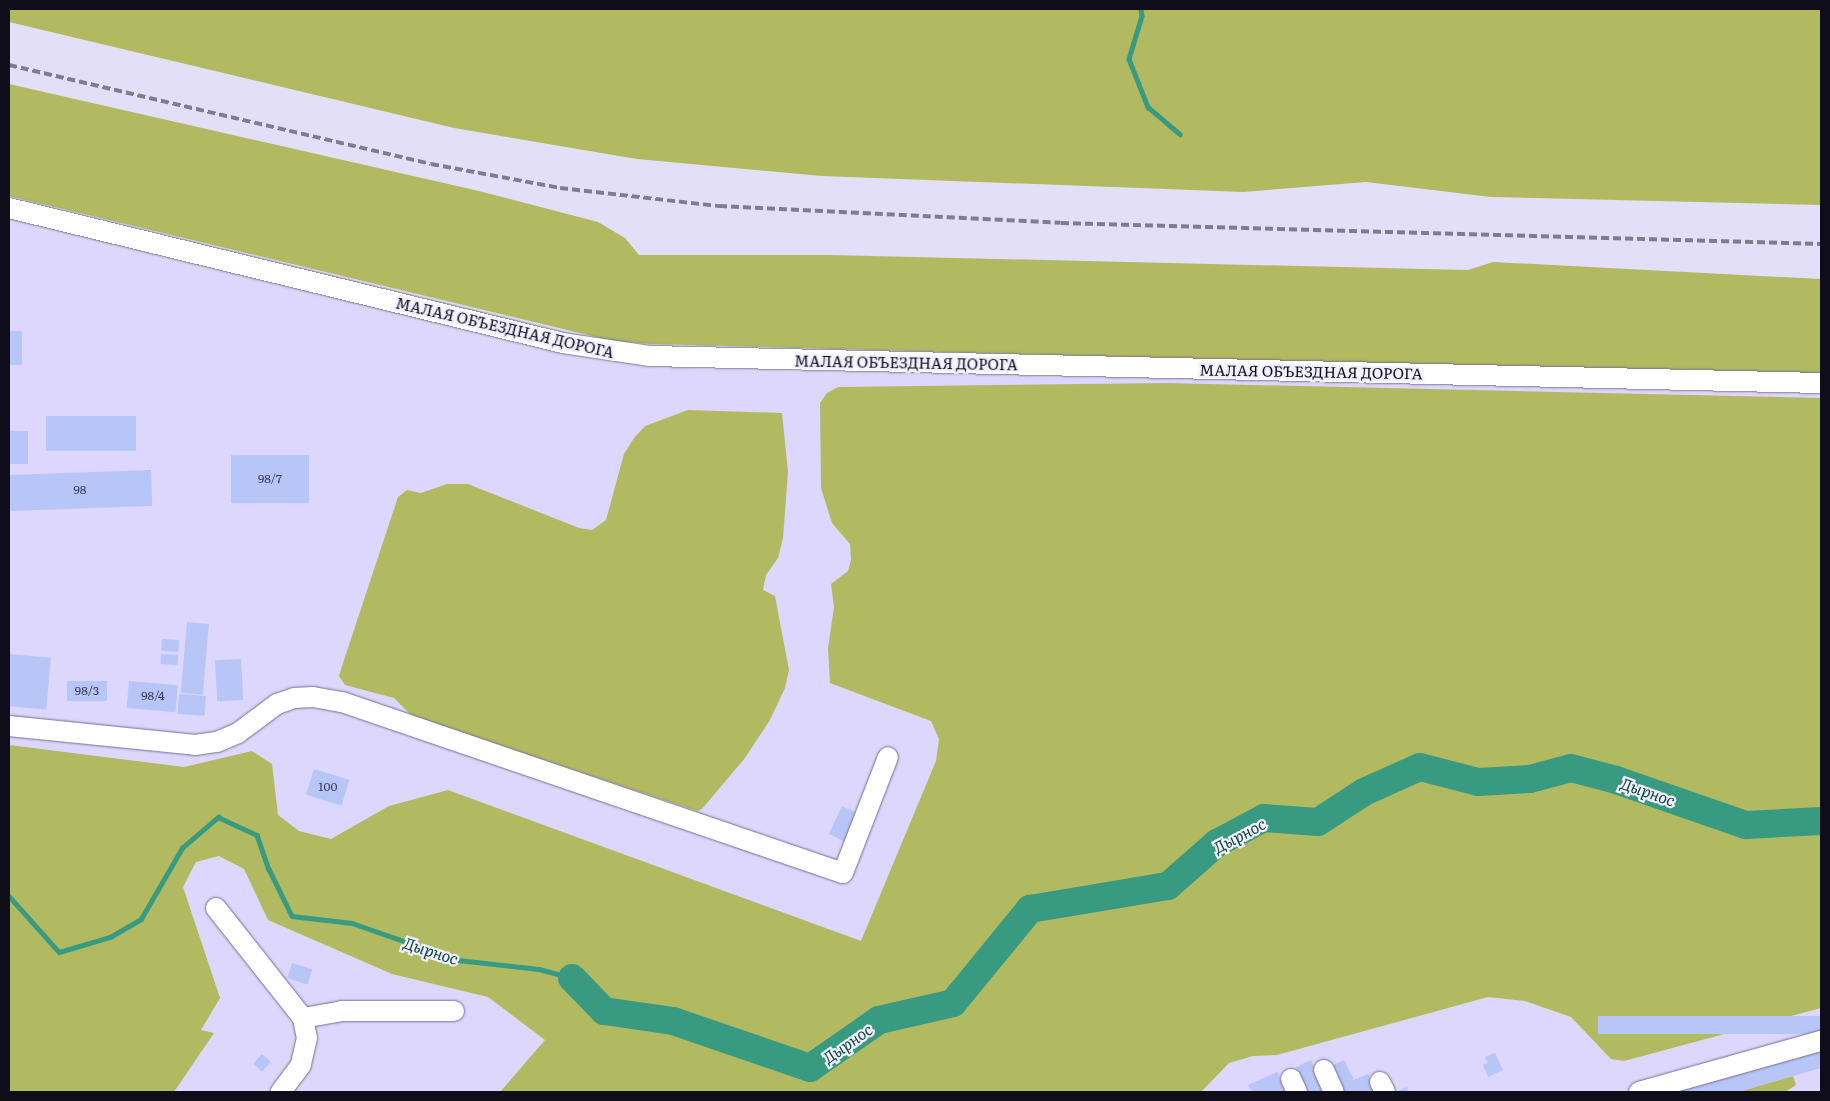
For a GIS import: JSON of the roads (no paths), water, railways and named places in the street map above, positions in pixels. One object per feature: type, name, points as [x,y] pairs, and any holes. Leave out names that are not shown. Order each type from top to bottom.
[{"type":"street","name":"МАЛАЯ ОБЪЕЗДНАЯ ДОРОГА","points":[[9,208],[563,343],[650,356],[1821,383]]},
{"type":"street","points":[[9,726],[195,745],[217,742],[238,733],[277,704],[294,698],[312,697],[342,702],[843,873],[888,757]]},
{"type":"street","points":[[216,908],[303,1018],[307,1038],[301,1065],[281,1092]]},
{"type":"street","points":[[303,1018],[340,1012],[454,1011]]},
{"type":"street","points":[[1639,1092],[1821,1041]]},
{"type":"street","points":[[1324,1070],[1334,1092]]},
{"type":"waterway","points":[[1141,9],[1142,16],[1129,59],[1148,107],[1180,134]]},
{"type":"waterway","name":"Дырнос","points":[[572,978],[604,1011],[673,1021],[810,1068],[879,1020],[953,1003],[1030,909],[1168,886],[1217,843],[1264,818],[1318,822],[1364,792],[1420,767],[1478,782],[1530,779],[1571,768],[1616,780],[1746,825],[1821,821]]},
{"type":"waterway","name":"Дырнос","points":[[9,896],[59,952],[110,937],[141,919],[182,848],[218,817],[257,835],[269,869],[292,916],[352,923],[458,960],[539,969],[572,978]]},
{"type":"railway","points":[[9,65],[431,164],[560,188],[719,206],[1061,223],[1821,244]]}]
